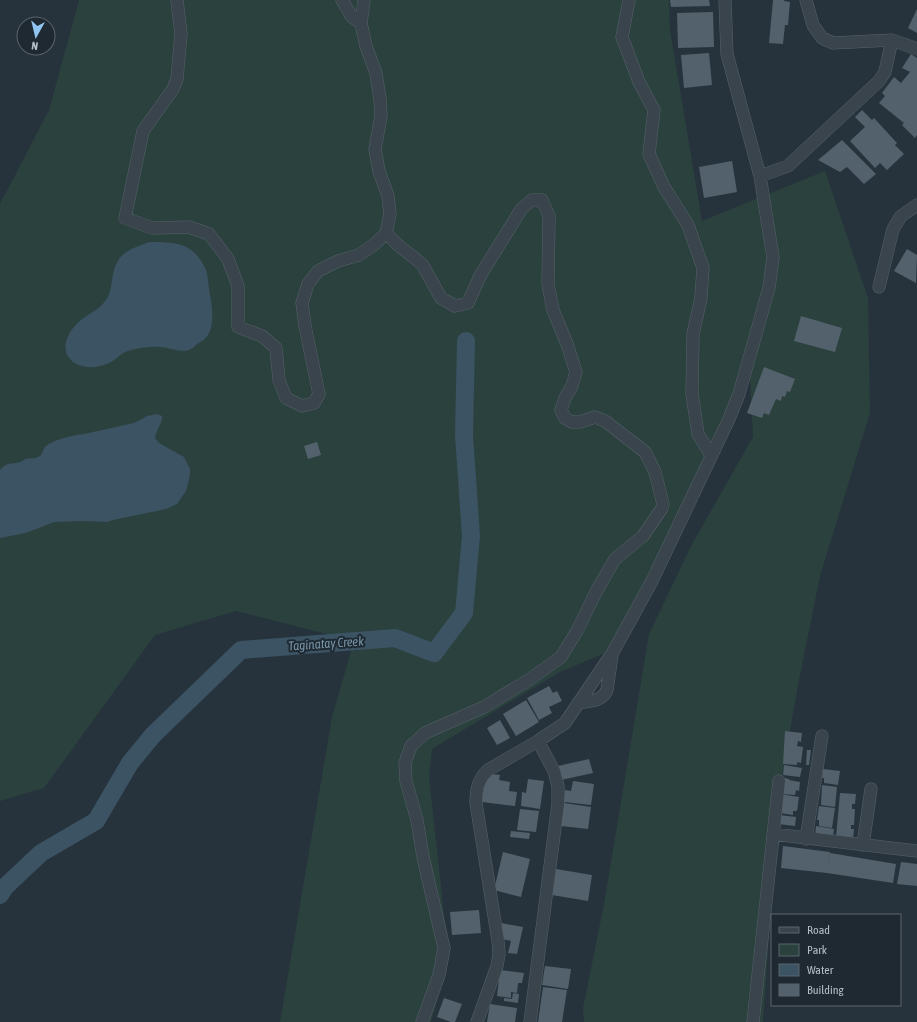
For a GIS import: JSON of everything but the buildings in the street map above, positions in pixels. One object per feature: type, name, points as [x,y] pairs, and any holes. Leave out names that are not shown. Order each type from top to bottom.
[{"type":"street","points":[[177,0],[181,34],[177,79],[173,89],[143,131],[125,218],[152,228],[189,227],[209,234],[228,259],[238,286],[238,327],[262,336],[276,348],[279,380],[286,398],[302,406],[314,403],[319,394],[305,326],[302,303],[308,284],[318,271],[338,261],[359,255],[376,243],[386,233],[390,214],[388,196],[379,171],[375,149],[381,116],[380,99],[376,73],[366,46],[361,23],[364,0]]},
{"type":"street","points":[[342,0],[352,17],[361,23]]},
{"type":"street","points":[[629,0],[622,37],[639,82],[654,110],[649,154],[664,187],[688,225],[702,268],[701,298],[693,334],[692,394],[698,434],[711,455]]},
{"type":"street","points":[[477,1022],[497,966],[499,954],[476,803],[476,792],[479,781],[483,774],[488,770],[538,741],[565,723],[613,652],[652,581],[729,419],[739,394],[769,288],[773,257],[760,176],[729,66],[726,41],[725,0]]},
{"type":"street","points":[[806,0],[812,25],[822,38],[833,43],[892,40],[917,49]]},
{"type":"street","points":[[760,176],[788,166],[879,81],[885,72],[892,40]]},
{"type":"street","points":[[386,233],[399,246],[422,264],[441,298],[455,306],[468,303],[480,276],[522,208],[532,200],[542,200],[549,216],[548,284],[553,310],[567,344],[576,372],[572,386],[565,398],[561,410],[565,418],[572,422],[580,422],[595,417],[605,421],[645,452],[656,472],[663,504],[662,508],[643,536],[615,559],[597,590],[578,629],[561,657],[530,679],[484,707],[425,733],[410,746],[405,763],[406,782],[417,820],[423,857],[444,948],[439,975],[422,1022]]},
{"type":"street","points":[[879,287],[892,229],[900,216],[917,205]]},
{"type":"street","points":[[578,704],[600,700],[605,696],[613,652]]},
{"type":"street","points":[[806,839],[822,736]]},
{"type":"street","points":[[530,1022],[558,804],[558,786],[554,770],[538,741]]},
{"type":"street","points":[[753,1022],[779,781]]},
{"type":"street","points":[[863,845],[871,789]]},
{"type":"street","points":[[773,834],[917,851]]},
{"type":"green space","points":[[79,0],[669,0],[670,30],[702,221],[825,171],[868,298],[870,413],[820,576],[799,680],[779,793],[763,1022],[584,1022],[583,1008],[604,904],[649,634],[691,546],[753,437],[749,359],[703,469],[624,623],[603,654],[560,672],[432,749],[429,777],[449,960],[431,1022],[280,1022],[332,717],[354,641],[236,611],[155,635],[44,788],[0,801],[0,204],[49,110]]},
{"type":"water","points":[[149,242],[175,243],[190,249],[201,261],[207,274],[212,312],[212,324],[207,336],[192,349],[185,351],[151,347],[130,350],[123,353],[111,362],[95,367],[87,367],[73,362],[66,352],[66,341],[68,336],[79,322],[99,308],[107,298],[116,264],[119,259],[128,251]]},
{"type":"water","points":[[157,414],[162,416],[162,418],[155,438],[159,443],[184,457],[190,469],[186,491],[177,504],[166,509],[107,522],[54,522],[26,533],[0,538],[0,470],[3,467],[7,464],[38,457],[42,454],[48,444],[58,440],[134,423],[147,416]]},
{"type":"waterway","name":"Taginatay Creek","points":[[0,895],[5,887],[41,853],[96,821],[130,763],[153,735],[241,650],[395,638],[434,653],[464,613],[471,536],[464,435],[466,341]]}]
